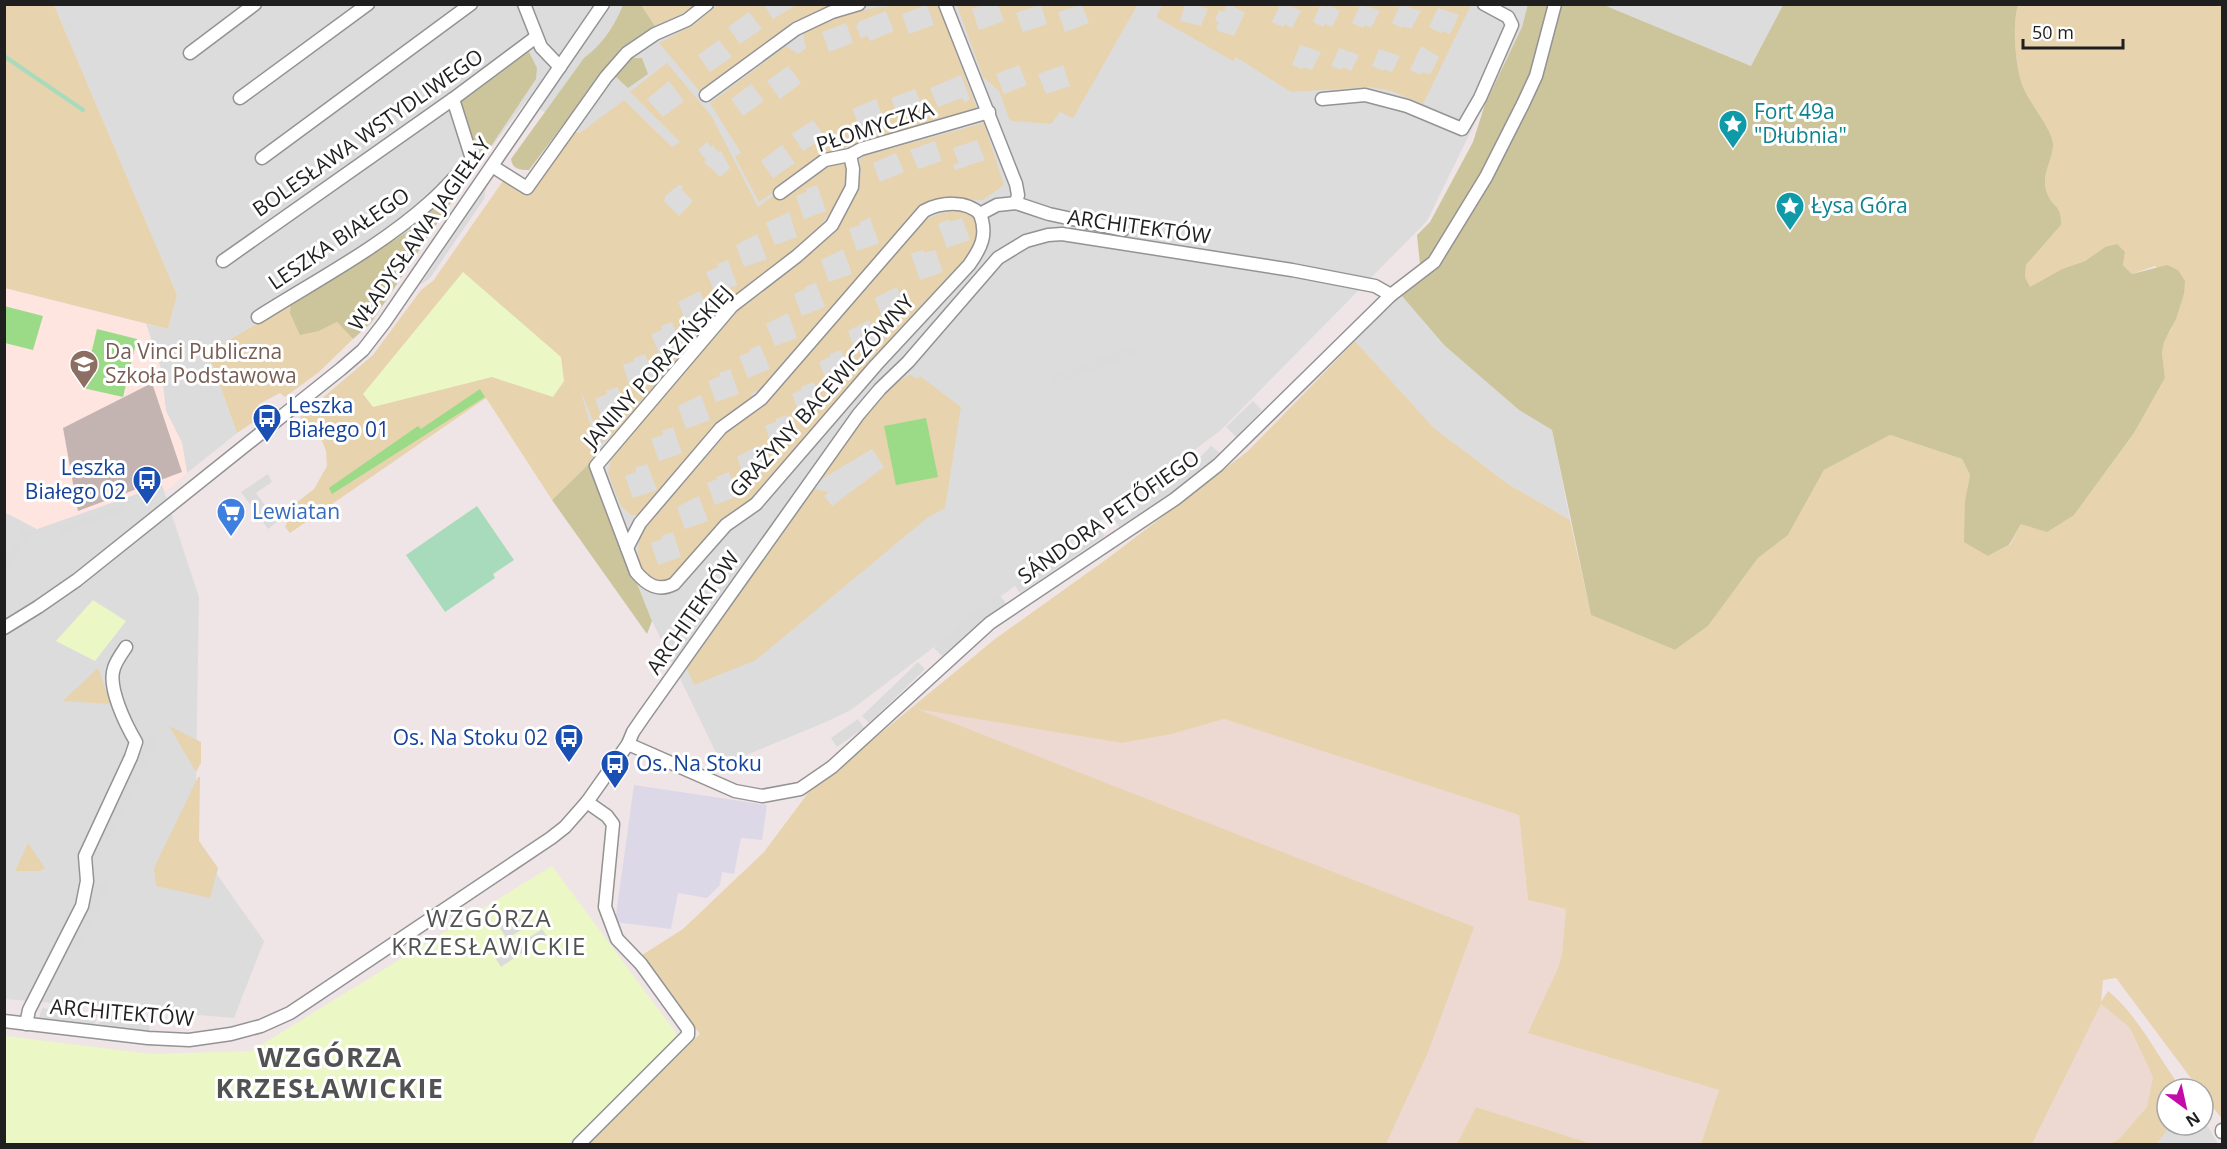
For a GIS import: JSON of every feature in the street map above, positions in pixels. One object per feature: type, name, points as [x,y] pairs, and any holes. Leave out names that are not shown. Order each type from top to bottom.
[{"type":"street","points":[[190,53],[255,4]]},
{"type":"street","points":[[240,98],[368,4]]},
{"type":"street","points":[[262,158],[471,4]]},
{"type":"street","points":[[524,4],[541,47],[560,67]]},
{"type":"street","name":"WŁADYSŁAWA JAGIEŁŁY","points":[[4,628],[38,608],[76,580],[352,360],[380,329],[603,4]]},
{"type":"street","points":[[492,166],[527,188],[606,77],[627,52],[655,34],[687,20],[707,4]]},
{"type":"street","points":[[706,95],[796,29],[832,12],[859,4]]},
{"type":"street","points":[[945,4],[1016,184],[1018,195],[1016,203]]},
{"type":"street","points":[[1322,99],[1365,95],[1407,106],[1462,129],[1480,98],[1512,26],[1508,17],[1484,4]]},
{"type":"street","name":"SÁNDORA PETŐFIEGO","points":[[628,744],[735,791],[762,796],[800,789],[832,767],[990,623],[1175,500],[1218,465],[1391,295],[1434,262],[1486,177],[1536,76],[1555,4]]},
{"type":"street","name":"BOLESŁAWA WSTYDLIWEGO","points":[[223,261],[453,99],[536,37]]},
{"type":"street","name":"LESZKA BIAŁEGO","points":[[258,317],[380,240],[409,219],[430,202],[472,159],[453,99]]},
{"type":"street","name":"PŁOMYCZKA","points":[[780,193],[825,160],[850,155],[861,149],[989,112]]},
{"type":"street","name":"JANINY PORAZIŃSKIEJ","points":[[663,588],[653,586],[636,572],[596,466],[732,306],[797,256],[832,225],[852,187],[853,169],[850,155]]},
{"type":"street","points":[[627,548],[640,523],[721,428],[761,399],[924,211],[940,205],[964,204],[974,208],[980,214],[997,205],[1016,203],[1049,214],[1123,230]]},
{"type":"street","name":"GRAŻYNY BACEWICZÓWNY","points":[[663,588],[679,580],[726,525],[756,504],[876,365],[969,265],[983,240],[983,222],[980,214]]},
{"type":"street","name":"ARCHITEKTÓW","points":[[4,1021],[171,1040],[218,1037],[261,1026],[290,1013],[541,845],[565,826],[587,802],[628,744],[644,716],[858,415],[880,389],[908,362],[998,258],[1020,244],[1037,237],[1062,234],[1292,270],[1375,286],[1391,295]]},
{"type":"street","points":[[615,516],[640,523]]},
{"type":"street","points":[[26,1024],[29,1010],[82,906],[87,881],[85,856],[136,742],[119,708],[113,670],[126,647]]},
{"type":"street","points":[[579,1144],[688,1035],[688,1029],[641,964],[617,939],[605,907],[613,824],[607,816],[587,802]]},
{"type":"shaded area","points":[[938,4],[977,109],[973,114],[839,149],[759,202],[735,157],[741,153],[710,103],[786,46],[798,54],[806,48],[803,34],[833,19],[862,10],[926,5],[902,14],[909,34],[934,25],[927,5]],"holes":[[[886,11],[894,31],[870,41],[867,36],[861,38],[856,26],[858,22]],[[846,23],[853,43],[829,52],[822,32]],[[788,66],[801,83],[780,99],[767,81]],[[961,75],[970,99],[965,103],[962,98],[938,107],[930,88]],[[751,84],[764,101],[743,116],[731,99]],[[915,89],[923,108],[899,118],[891,98]],[[876,99],[884,120],[861,129],[852,109]],[[813,120],[825,137],[803,151],[792,134]],[[782,145],[795,163],[773,178],[761,161]]]},
{"type":"shaded area","points":[[1138,4],[1073,118],[1060,112],[1051,124],[1012,121],[1009,119],[999,91],[983,77],[957,5],[984,5],[972,9],[979,30],[1004,21],[998,5],[1040,5],[1016,13],[1023,32],[1047,24],[1041,5],[1080,5],[1058,12],[1065,32],[1089,23],[1082,5]],"holes":[[[1019,65],[1027,85],[1004,94],[996,74]],[[1063,65],[1070,86],[1046,94],[1038,74]]]},
{"type":"shaded area","points":[[1528,4],[1604,5],[1751,66],[1783,5],[2018,5],[2015,36],[2019,72],[2025,91],[2052,138],[2053,149],[2045,186],[2061,218],[2061,225],[2026,265],[2025,277],[2030,287],[2062,269],[2085,261],[2105,247],[2117,244],[2125,252],[2123,265],[2132,274],[2167,265],[2178,270],[2185,281],[2184,294],[2176,319],[2164,342],[2162,353],[2165,378],[2134,433],[2074,515],[2047,532],[2021,524],[2009,545],[1988,556],[1964,542],[1965,500],[1970,475],[1962,459],[1890,435],[1824,470],[1788,535],[1758,558],[1708,626],[1675,650],[1591,615],[1552,430],[1519,410],[1445,346],[1401,295],[1421,274],[1417,235],[1430,222],[1473,142],[1485,104],[1522,27]]},
{"type":"shaded area","points":[[2018,4],[2222,5],[2222,1119],[2215,1110],[2215,1077],[2190,1077],[2116,978],[2103,980],[2101,1002],[2108,991],[2119,1001],[2139,1025],[2173,1077],[2155,1077],[2155,1137],[2162,1137],[2156,1144],[2110,1144],[2119,1139],[2147,1107],[2153,1077],[2130,1028],[2101,1004],[2032,1144],[1701,1144],[1719,1090],[1528,1033],[1558,968],[1562,954],[1566,909],[1528,900],[1519,815],[1224,719],[1172,734],[1122,743],[917,709],[1474,927],[1428,1052],[1386,1144],[586,1144],[700,1034],[639,957],[683,929],[764,852],[808,793],[995,639],[1111,556],[1248,451],[1355,341],[1434,428],[1508,484],[1570,520],[1591,615],[1675,650],[1708,626],[1758,558],[1788,535],[1824,470],[1890,435],[1962,459],[1970,475],[1965,500],[1988,556],[2010,545],[2021,524],[2074,515],[2134,433],[2165,378],[2162,353],[2164,341],[2171,330],[2184,294],[2155,266],[2132,274],[2123,265],[2125,252],[2105,247],[2085,261],[2062,269],[2030,288],[2025,277],[2026,265],[2061,225],[2061,218],[2045,186],[2053,149],[2052,138],[2025,91],[2019,72],[2015,35]]},
{"type":"shaded area","points":[[4,5],[54,5],[177,295],[168,329],[5,288]]},
{"type":"shaded area","points":[[54,5],[1528,5],[1522,27],[1427,221],[1221,430],[851,710],[722,765],[652,621],[590,465],[599,454],[577,380],[580,133],[526,101],[458,192],[433,206],[415,227],[291,304],[208,352],[237,433],[187,473],[182,443],[166,411],[161,369],[146,324],[168,329],[177,295]]},
{"type":"shaded area","points":[[623,5],[641,5],[655,26],[621,48],[529,170],[515,167],[511,159],[584,58],[607,34]]},
{"type":"shaded area","points":[[641,5],[700,5],[655,26]]},
{"type":"shaded area","points":[[718,5],[764,5],[773,19],[796,5],[834,5],[794,21],[701,93],[659,43],[693,25]],"holes":[[[749,12],[762,29],[740,44],[728,27]],[[719,40],[732,57],[710,72],[698,55]]]},
{"type":"shaded area","points":[[1162,5],[1185,5],[1180,21],[1201,26],[1208,9],[1197,5],[1227,5],[1224,12],[1219,10],[1215,20],[1219,22],[1216,27],[1218,31],[1234,36],[1245,13],[1231,5],[1280,5],[1272,22],[1283,27],[1285,24],[1292,28],[1301,11],[1289,5],[1320,5],[1313,22],[1323,27],[1325,24],[1332,27],[1340,11],[1329,5],[1360,5],[1352,23],[1363,28],[1365,25],[1371,28],[1380,11],[1361,5],[1400,5],[1392,23],[1411,29],[1421,11],[1402,5],[1471,5],[1423,104],[1391,91],[1371,87],[1291,92],[1236,57],[1233,61],[1156,17]],"holes":[[[1438,8],[1459,15],[1450,34],[1442,31],[1441,33],[1429,27]],[[1300,45],[1321,52],[1312,70],[1292,65]],[[1421,46],[1439,57],[1430,75],[1423,72],[1421,75],[1410,70]],[[1339,48],[1359,55],[1351,71],[1343,67],[1341,70],[1331,66]],[[1379,49],[1400,56],[1392,72],[1384,69],[1383,71],[1372,66]]]},
{"type":"shaded area","points":[[1604,5],[1783,5],[1751,66]]},
{"type":"shaded area","points":[[529,52],[537,68],[536,79],[485,155],[479,157],[460,107],[461,100],[523,53]]},
{"type":"shaded area","points":[[629,58],[642,58],[648,74],[628,88],[615,76]]},
{"type":"shaded area","points":[[667,63],[712,117],[758,207],[776,194],[781,200],[832,164],[839,162],[847,166],[844,185],[836,203],[810,237],[776,266],[718,308],[720,312],[704,332],[690,340],[692,346],[674,367],[663,371],[665,377],[618,432],[602,443],[580,389],[599,454],[552,500],[486,398],[290,533],[285,527],[296,503],[314,489],[327,466],[326,451],[321,438],[300,417],[373,355],[421,290],[433,281],[503,181],[527,194],[573,131],[580,133],[624,100],[672,147],[680,142],[630,92]],"holes":[[[669,81],[684,101],[663,117],[647,99]],[[707,142],[711,147],[713,145],[718,152],[721,151],[730,168],[720,177],[704,162],[706,160],[698,150]],[[679,185],[683,186],[682,190],[693,201],[679,216],[664,201],[666,195]],[[817,185],[826,211],[804,219],[796,196]],[[789,212],[797,237],[775,245],[766,223]],[[757,234],[767,259],[744,267],[736,245]],[[728,260],[737,285],[715,293],[706,272]],[[700,291],[709,316],[687,324],[678,302]],[[672,322],[682,347],[660,356],[651,334],[662,330],[661,326]],[[645,354],[654,379],[630,387],[623,365]],[[618,387],[627,412],[603,421],[595,399],[607,394],[606,391]]]},
{"type":"shaded area","points":[[984,123],[1004,185],[983,200],[943,199],[931,201],[915,211],[789,359],[762,389],[752,393],[751,402],[724,418],[638,515],[631,515],[621,506],[608,473],[611,459],[743,304],[783,275],[837,224],[858,186],[861,172],[860,160],[863,156]],"holes":[[[977,140],[985,160],[955,170],[953,165],[959,163],[953,148]],[[935,141],[942,161],[918,169],[910,150]],[[896,153],[904,172],[880,182],[873,163]],[[870,218],[879,243],[857,251],[849,229],[860,225],[859,222]],[[843,249],[852,274],[829,282],[821,260]],[[816,283],[825,307],[802,316],[794,294]],[[788,313],[797,338],[775,346],[766,324]],[[760,345],[770,369],[748,378],[739,356]],[[730,369],[739,394],[716,402],[708,381]],[[701,395],[710,420],[686,429],[678,406]],[[673,427],[682,453],[659,461],[651,439],[663,435],[662,431]],[[647,464],[657,490],[633,498],[625,476],[636,472],[635,468]]]},
{"type":"shaded area","points":[[486,188],[484,199],[430,278],[420,285]]},
{"type":"shaded area","points":[[458,192],[371,323],[353,339],[337,322],[319,331],[300,335],[290,313],[291,304],[415,227],[433,206]]},
{"type":"shaded area","points":[[967,211],[975,216],[977,237],[970,256],[957,272],[940,285],[751,502],[718,526],[671,579],[653,579],[646,574],[639,560],[641,533],[730,429],[762,407],[917,227],[935,216]],"holes":[[[962,218],[970,240],[947,248],[938,224],[949,219],[950,222]],[[923,250],[924,253],[935,250],[943,272],[920,280],[911,254]],[[897,287],[906,312],[883,320],[875,298]],[[869,320],[878,344],[856,353],[848,331]],[[841,350],[850,375],[828,384],[819,362]],[[814,382],[823,407],[800,415],[792,394],[801,390],[801,387]],[[787,415],[796,440],[773,448],[765,426],[776,422],[776,419]],[[759,445],[768,470],[745,479],[737,457]],[[729,472],[738,496],[715,505],[707,483]],[[699,496],[708,521],[685,529],[677,507]],[[673,532],[681,557],[658,565],[651,543],[662,539],[661,536]]]},
{"type":"shaded area","points":[[463,272],[561,357],[564,381],[553,397],[492,377],[373,407],[363,394]]},
{"type":"shaded area","name":"Da Vinci Publiczna Szkoła Podstawowa","points":[[4,288],[146,324],[161,369],[166,411],[182,443],[187,473],[166,491],[162,485],[37,529],[5,512]]},
{"type":"shaded area","points":[[1401,295],[1445,346],[1519,410],[1552,430],[1570,520],[1508,484],[1434,428],[1355,341]]},
{"type":"shaded area","points":[[291,304],[319,331],[337,322],[353,339],[319,372],[285,397],[280,393],[259,404],[255,421],[237,433],[208,352]]},
{"type":"shaded area","points":[[1135,346],[1138,354],[1055,384],[1052,375]]},
{"type":"shaded area","points":[[910,375],[918,379],[920,376],[961,407],[945,508],[927,518],[756,660],[694,685],[687,669],[814,489],[829,492],[824,496],[832,506],[884,467],[872,449],[820,480],[874,406],[899,381]]},
{"type":"shaded area","points":[[152,383],[182,472],[78,511],[63,428]]},
{"type":"shaded area","points":[[1253,401],[1262,410],[1236,437],[1226,427]]},
{"type":"shaded area","points":[[1211,446],[1220,453],[1199,474],[1119,527],[1113,518],[1191,466]]},
{"type":"shaded area","points":[[599,454],[590,466],[652,621],[647,634],[552,500]]},
{"type":"shaded area","points":[[268,474],[272,482],[256,493],[277,522],[268,529],[241,492]]},
{"type":"shaded area","points":[[162,485],[199,597],[195,843],[264,941],[234,1018],[5,999],[4,512],[37,529]]},
{"type":"shaded area","points":[[124,504],[122,513],[62,534],[59,526]]},
{"type":"shaded area","points":[[477,506],[514,560],[493,574],[495,578],[445,612],[406,555]]},
{"type":"shaded area","points":[[1098,527],[1105,536],[1020,593],[1014,584]]},
{"type":"shaded area","points":[[23,530],[30,534],[5,573],[5,557]]},
{"type":"shaded area","points":[[998,594],[1006,603],[942,656],[934,648],[965,619]]},
{"type":"shaded area","points":[[93,600],[126,621],[95,661],[56,641]]},
{"type":"shaded area","points":[[918,662],[925,669],[869,723],[862,716]]},
{"type":"shaded area","points":[[97,669],[110,704],[63,701]]},
{"type":"shaded area","points":[[912,708],[1122,743],[1172,734],[1224,719],[1519,815],[1528,900],[1566,909],[1562,954],[1558,968],[1529,1033],[1719,1090],[1701,1144],[1592,1144],[1476,1107],[1457,1144],[1386,1144],[1391,1132]]},
{"type":"shaded area","points":[[858,719],[864,728],[837,747],[831,738]]},
{"type":"shaded area","points":[[169,726],[201,742],[201,763],[196,772]]},
{"type":"shaded area","points":[[152,733],[159,737],[136,786],[106,843],[99,840]]},
{"type":"shaded area","points":[[200,777],[199,841],[218,868],[210,898],[156,886],[154,868]]},
{"type":"shaded area","points":[[634,785],[767,805],[762,840],[741,838],[734,874],[722,872],[720,885],[707,898],[678,893],[671,929],[615,922]]},
{"type":"shaded area","points":[[28,843],[45,868],[40,871],[15,871]]},
{"type":"shaded area","points":[[552,866],[679,1037],[568,1144],[5,1144],[5,1036],[152,1054],[251,1051]]},
{"type":"shaded area","points":[[100,881],[109,884],[78,949],[65,949]]},
{"type":"shaded area","points":[[516,912],[526,927],[507,939],[497,924]]},
{"type":"shaded area","points":[[542,929],[547,936],[501,967],[496,959]]},
{"type":"shaded area","points":[[2101,1004],[2130,1028],[2153,1077],[2147,1107],[2119,1139],[2110,1144],[2032,1144]]},
{"type":"shaded area","points":[[42,1008],[97,1015],[95,1025],[39,1018]]},
{"type":"shaded area","points":[[100,1015],[149,1021],[150,1031],[99,1025]]},
{"type":"shaded area","points":[[1476,1107],[1592,1144],[1457,1144]]},
{"type":"shaded area","points":[[2162,1137],[2214,1137],[2218,1144],[2156,1144]]},
{"type":"green space","points":[[4,306],[43,316],[33,350],[5,343]]},
{"type":"green space","points":[[97,329],[137,339],[123,397],[83,388]]},
{"type":"green space","points":[[480,389],[485,397],[332,494],[329,488],[418,426],[421,429]]},
{"type":"green space","points":[[926,418],[938,477],[896,485],[884,426]]},
{"type":"waterway","points":[[4,56],[83,110]]},
{"type":"place","name":"Fort 49a \"Dłubnia\"","points":[[1733,150]]},
{"type":"place","name":"Łysa Góra","points":[[1790,232]]},
{"type":"place","name":"Da Vinci Publiczna Szkoła Podstawowa","points":[[84,390]]},
{"type":"place","name":"Leszka Białego 01","points":[[267,444]]},
{"type":"place","name":"Leszka Białego 02","points":[[147,506]]},
{"type":"place","name":"Lewiatan","points":[[231,538]]},
{"type":"place","name":"Os. Na Stoku 02","points":[[569,764]]},
{"type":"place","name":"Os. Na Stoku","points":[[615,790]]},
{"type":"district","name":"WZGÓRZA KRZESŁAWICKIE","points":[[489,933]]},
{"type":"district","name":"WZGÓRZA KRZESŁAWICKIE","points":[[330,1074]]}]
